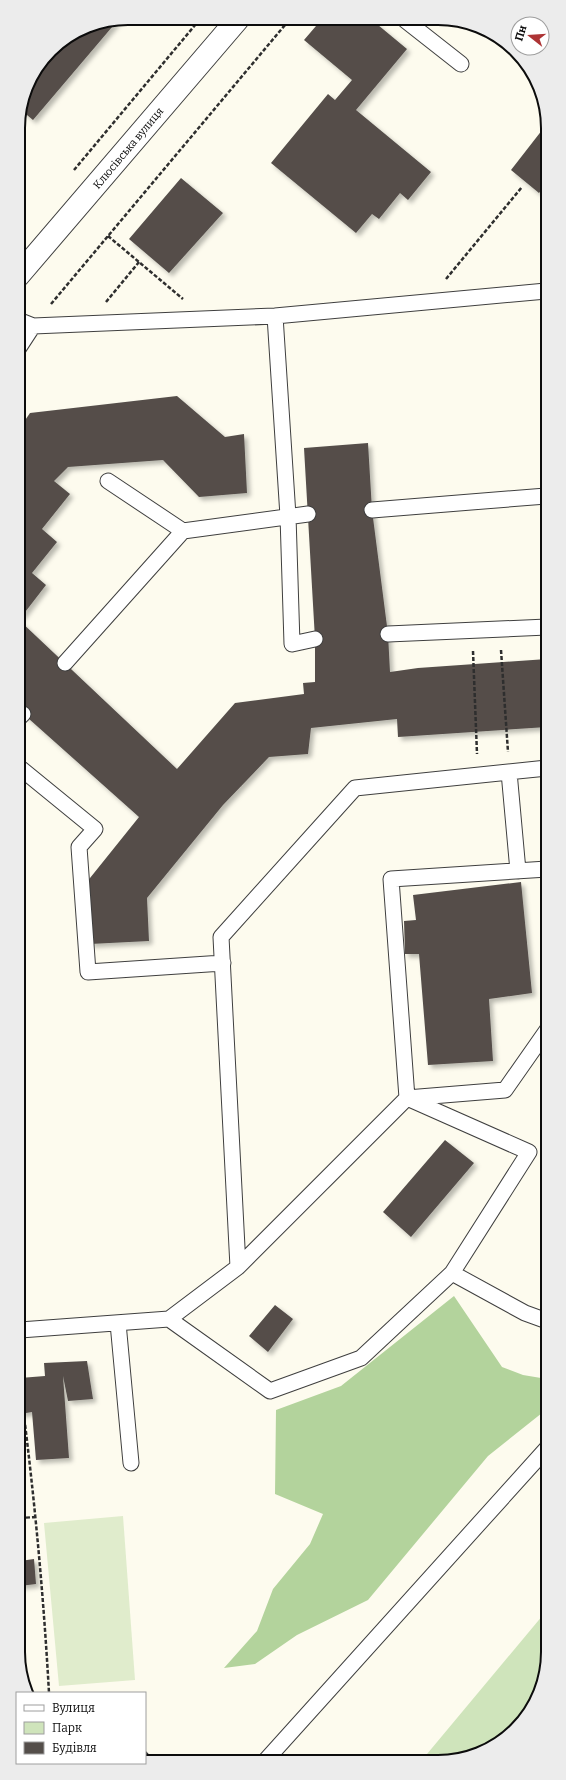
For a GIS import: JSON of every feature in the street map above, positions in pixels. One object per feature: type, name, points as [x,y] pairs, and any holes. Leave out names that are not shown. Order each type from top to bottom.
[{"type":"street","name":"Клюсівська вулиця","points":[[25,268],[233,25]]},
{"type":"lane","points":[[411,25],[461,64]]},
{"type":"lane","points":[[25,323],[33,326],[275,316],[427,302],[541,289]]},
{"type":"lane","points":[[275,316],[288,516],[292,644],[315,639]]},
{"type":"lane","points":[[25,338],[33,326]]},
{"type":"lane","points":[[108,481],[183,531]]},
{"type":"lane","points":[[372,510],[541,496]]},
{"type":"lane","points":[[65,663],[183,531],[308,514]]},
{"type":"lane","points":[[388,634],[541,627]]},
{"type":"lane","points":[[238,1267],[221,937],[355,788],[541,769]]},
{"type":"lane","points":[[25,772],[95,830],[79,847],[88,972],[223,963]]},
{"type":"lane","points":[[510,772],[518,871]]},
{"type":"lane","points":[[407,1098],[391,880],[541,869]]},
{"type":"lane","points":[[25,1330],[118,1324],[169,1318],[238,1267],[407,1098],[505,1090],[541,1039]]},
{"type":"lane","points":[[169,1318],[270,1391],[362,1358],[452,1273],[529,1152],[407,1098]]},
{"type":"lane","points":[[452,1273],[525,1313],[541,1319]]},
{"type":"lane","points":[[118,1324],[131,1463]]},
{"type":"lane","points":[[271,1755],[541,1455]]},
{"type":"path","points":[[69,176],[195,25]]},
{"type":"path","points":[[33,326],[285,25]]},
{"type":"path","points":[[427,302],[522,187]]},
{"type":"path","points":[[108,236],[207,319]]},
{"type":"path","points":[[106,303],[139,262]]},
{"type":"path","points":[[500,629],[510,772]]},
{"type":"path","points":[[472,630],[478,775]]},
{"type":"path","points":[[25,1424],[36,1517],[49,1692]]},
{"type":"path","points":[[25,1518],[36,1517]]},
{"type":"green space","points":[[454,1296],[502,1367],[523,1375],[541,1378],[541,1414],[488,1456],[368,1600],[297,1635],[255,1664],[224,1668],[257,1631],[273,1589],[310,1544],[323,1514],[275,1494],[276,1410],[341,1386]]},
{"type":"green space","points":[[123,1516],[135,1680],[59,1686],[44,1523]]},
{"type":"green space","points":[[541,1617],[541,1659],[536,1685],[524,1709],[511,1725],[501,1734],[477,1747],[458,1753],[426,1755]]},
{"type":"building","points":[[317,25],[378,25],[407,49],[356,110],[431,172],[408,200],[400,193],[379,219],[372,214],[356,233],[271,163],[328,94],[335,100],[352,80],[304,40]]},
{"type":"building","points":[[112,27],[33,120],[26,114],[29,101],[33,89],[46,65],[71,42],[95,30]]},
{"type":"building","points":[[541,131],[541,190],[539,193],[511,170]]},
{"type":"building","points":[[181,178],[223,213],[169,273],[129,239]]},
{"type":"building","points":[[177,396],[225,437],[244,434],[247,493],[199,497],[163,460],[68,467],[54,481],[70,494],[42,529],[57,542],[32,573],[46,585],[25,612],[25,420],[30,413]]},
{"type":"building","points":[[368,443],[372,510],[388,634],[390,672],[418,668],[541,659],[541,727],[398,737],[397,719],[311,728],[308,754],[269,757],[223,805],[147,898],[149,941],[90,944],[86,883],[139,817],[25,715],[25,626],[177,769],[235,703],[304,694],[303,683],[315,682],[315,639],[304,448]]},
{"type":"building","points":[[521,882],[532,993],[489,999],[493,1061],[428,1065],[419,954],[405,954],[404,921],[416,920],[413,895]]},
{"type":"building","points":[[445,1140],[474,1163],[411,1237],[383,1212]]},
{"type":"building","points":[[275,1305],[293,1319],[268,1352],[249,1336]]},
{"type":"building","points":[[87,1361],[93,1399],[68,1401],[63,1376],[69,1458],[36,1460],[32,1412],[25,1413],[25,1378],[45,1376],[44,1363]]},
{"type":"building","points":[[34,1559],[36,1584],[25,1585],[25,1560]]}]
